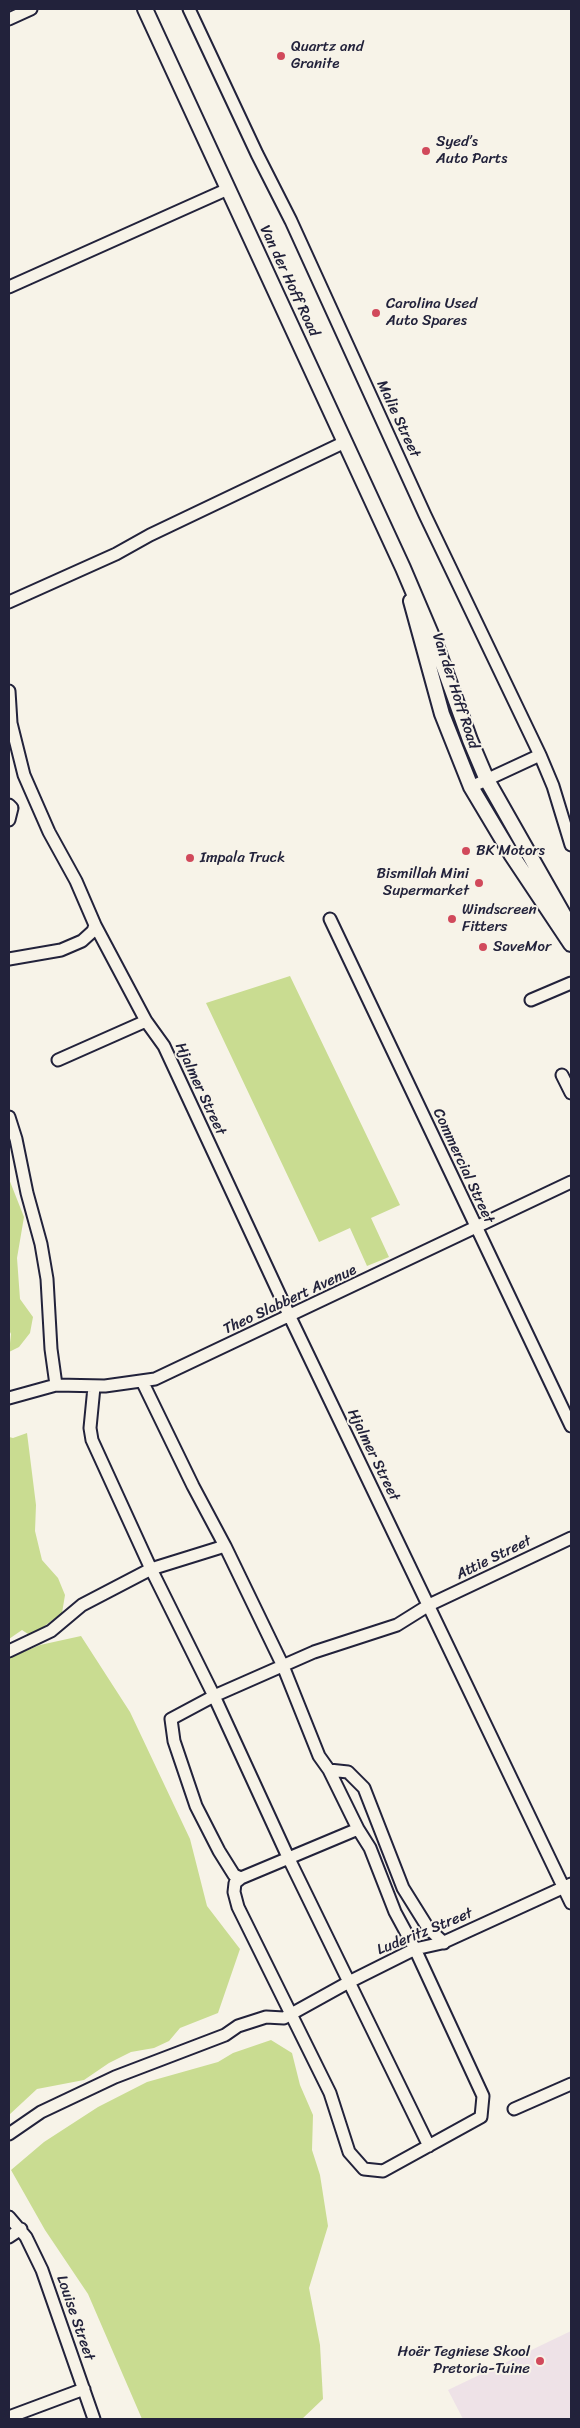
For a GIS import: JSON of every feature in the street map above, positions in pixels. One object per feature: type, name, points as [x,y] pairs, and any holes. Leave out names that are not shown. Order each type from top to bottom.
[{"type":"main road","name":"Van der Hoff Road","points":[[145,9],[403,568],[434,641],[470,740],[487,780],[571,928]]},
{"type":"main road","name":"Van der Hoff Road","points":[[403,568],[414,616],[442,714],[471,787],[505,846],[571,944]]},
{"type":"street","points":[[9,19],[31,9]]},
{"type":"street","name":"Malie Street","points":[[189,9],[257,154],[291,221],[424,515],[540,755],[553,786],[571,845]]},
{"type":"street","points":[[9,287],[228,189]]},
{"type":"street","points":[[9,602],[116,554],[150,535],[345,442]]},
{"type":"street","name":"Hjalmer Street","points":[[9,691],[12,723],[24,775],[49,832],[76,881],[95,925],[146,1021],[164,1046],[290,1317],[429,1606],[568,1886],[571,1903]]},
{"type":"street","points":[[471,787],[540,755]]},
{"type":"street","points":[[9,805],[12,808],[9,820]]},
{"type":"street","name":"Commercial Street","points":[[330,920],[571,1426]]},
{"type":"street","points":[[9,959],[61,950],[82,940],[93,931],[95,925]]},
{"type":"street","points":[[531,1000],[571,983]]},
{"type":"street","points":[[58,1060],[146,1021]]},
{"type":"street","points":[[562,1075],[571,1094]]},
{"type":"street","points":[[9,1117],[41,1244],[47,1278],[51,1349],[56,1385]]},
{"type":"street","name":"Theo Slabbert Avenue","points":[[9,1398],[56,1385],[94,1387],[156,1379],[571,1182]]},
{"type":"street","points":[[142,1381],[193,1486],[226,1546],[282,1666],[319,1756],[329,1770],[358,1829],[370,1848],[395,1912],[415,1949],[483,2096],[481,2117],[383,2170],[364,2170],[349,2152],[330,2093],[235,1900],[235,1883],[241,1878],[358,1829]]},
{"type":"street","points":[[94,1387],[90,1428],[92,1440],[151,1570],[214,1696],[288,1857],[429,2146]]},
{"type":"street","name":"Attie Street","points":[[241,1878],[234,1875],[203,1820],[174,1741],[171,1719],[214,1696],[330,1646],[359,1639],[397,1625],[429,1606],[571,1538]]},
{"type":"street","points":[[9,1651],[51,1631],[82,1605],[151,1570],[226,1546]]},
{"type":"street","points":[[329,1770],[348,1772],[364,1788],[403,1888],[419,1916],[428,1928],[444,1943]]},
{"type":"street","points":[[370,1848],[394,1862]]},
{"type":"street","name":"Luderitz Street","points":[[292,2014],[349,1982],[415,1949],[444,1943],[568,1886]]},
{"type":"street","points":[[9,2134],[42,2112],[116,2077],[225,2035],[238,2026],[266,2017],[284,2018],[292,2014]]},
{"type":"street","points":[[514,2109],[571,2084]]},
{"type":"street","name":"Louise Street","points":[[9,2217],[21,2229],[42,2270],[94,2419]]},
{"type":"street","points":[[9,2237],[21,2229]]},
{"type":"street","points":[[9,2416],[84,2389]]},
{"type":"shaded area","name":"Hoër Tegniese Skool Pretoria-Tuine","points":[[571,2331],[571,2419],[463,2419],[448,2390]]},
{"type":"green space","points":[[290,976],[400,1205],[371,1218],[389,1257],[367,1266],[350,1228],[319,1242],[206,1003]]},
{"type":"green space","points":[[9,1179],[24,1217],[17,1258],[20,1299],[33,1317],[30,1333],[19,1347],[9,1352],[11,1334],[9,1330]]},
{"type":"green space","points":[[27,1433],[36,1505],[35,1531],[42,1560],[58,1578],[65,1595],[62,1613],[31,1636],[22,1630],[9,1639],[9,1437],[13,1438]]},
{"type":"green space","points":[[81,1636],[130,1712],[190,1839],[207,1906],[240,1949],[218,2013],[180,2028],[169,2041],[154,2048],[131,2052],[109,2063],[84,2080],[37,2089],[9,2115],[9,1658],[40,1645]]},
{"type":"green space","points":[[271,2040],[292,2053],[300,2085],[313,2115],[312,2150],[320,2175],[328,2226],[309,2288],[320,2345],[323,2399],[302,2419],[142,2419],[88,2294],[45,2230],[11,2170],[44,2142],[98,2107],[147,2082],[218,2062],[233,2053]]},
{"type":"place","name":"Quartz and Granite","points":[[281,56]]},
{"type":"place","name":"Syed’s Auto Parts","points":[[426,151]]},
{"type":"place","name":"Carolina Used Auto Spares","points":[[376,313]]},
{"type":"place","name":"BK Motors","points":[[466,851]]},
{"type":"place","name":"Impala Truck","points":[[190,858]]},
{"type":"place","name":"Bismillah Mini Supermarket","points":[[479,883]]},
{"type":"place","name":"Windscreen Fitters","points":[[452,919]]},
{"type":"place","name":"SaveMor","points":[[483,947]]},
{"type":"place","name":"Hoër Tegniese Skool Pretoria-Tuine","points":[[540,2361]]}]
